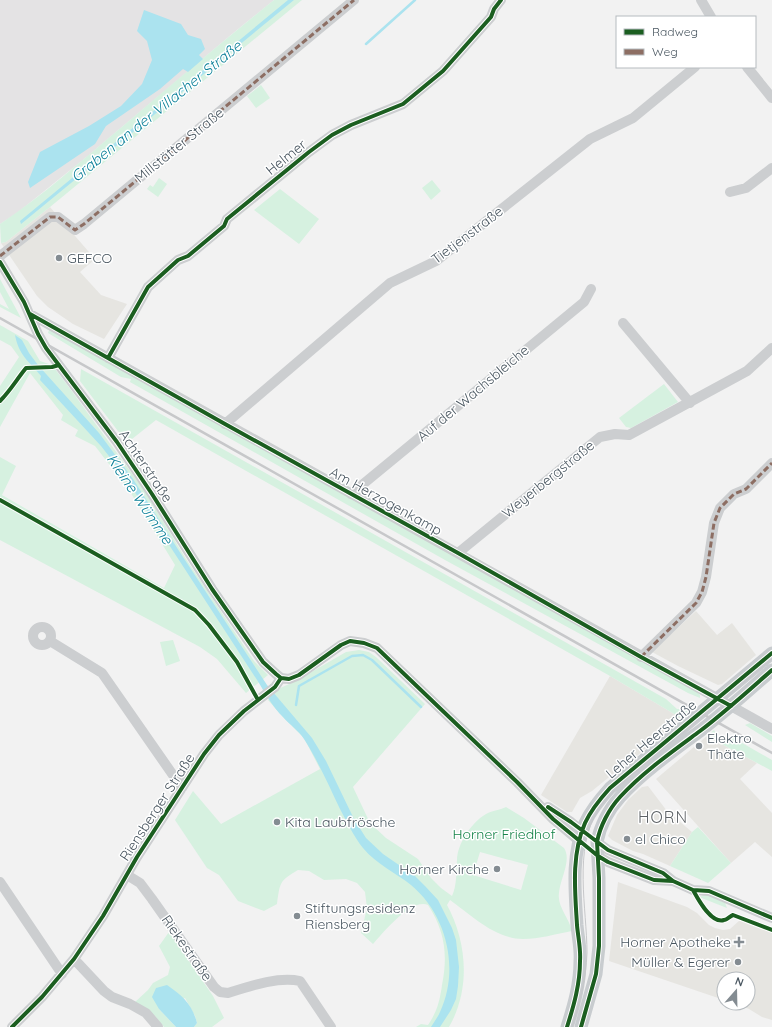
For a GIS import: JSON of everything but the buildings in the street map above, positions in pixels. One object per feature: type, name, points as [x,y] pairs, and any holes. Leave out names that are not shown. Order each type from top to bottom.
[{"type":"main road","name":"Leher Heerstraße","points":[[567,1027],[575,1001],[579,977],[580,962],[575,883],[576,861],[580,836],[585,822],[596,804],[610,788],[772,653]]},
{"type":"main road","name":"Leher Heerstraße","points":[[581,1027],[596,974],[599,946],[597,842],[598,834],[609,811],[620,797],[682,744],[731,706],[772,670]]},
{"type":"main road","points":[[580,836],[597,842]]},
{"type":"main road","points":[[580,836],[598,856]]},
{"type":"street","name":"Millstätter Straße","points":[[0,256],[50,217],[58,216],[75,230],[84,224],[354,0]]},
{"type":"street","name":"Helmer","points":[[108,358],[148,287],[178,260],[188,256],[224,226],[227,219],[309,152],[338,132],[403,104],[443,72],[490,17],[501,0]]},
{"type":"street","points":[[702,0],[711,16]]},
{"type":"street","name":"Tietjenstraße","points":[[225,424],[390,283],[436,261],[590,139],[633,118],[693,68]]},
{"type":"street","points":[[748,68],[772,98]]},
{"type":"street","points":[[730,192],[746,188],[772,168]]},
{"type":"street","name":"Achterstraße","points":[[0,262],[24,302],[46,348],[117,442],[212,589],[263,662],[281,678]]},
{"type":"street","name":"Auf der Wachsbleiche","points":[[351,494],[584,302],[592,289]]},
{"type":"street","name":"Am Herzogenkamp","points":[[30,314],[772,729]]},
{"type":"street","points":[[623,323],[690,403]]},
{"type":"street","name":"Weyerbergstraße","points":[[458,553],[600,438],[615,434],[628,435],[690,403],[747,371],[772,348]]},
{"type":"street","points":[[641,657],[696,603],[702,592],[706,577],[714,522],[720,508],[734,494],[746,489],[772,463]]},
{"type":"street","points":[[281,678],[289,679],[299,675],[341,645],[350,641],[364,643],[377,648],[517,782],[553,819],[580,836]]},
{"type":"street","points":[[50,642],[102,673],[182,788]]},
{"type":"street","name":"Riensberger Straße","points":[[12,1027],[42,997],[74,959],[103,916],[127,875],[204,754],[219,735],[244,710],[275,687],[281,678]]},
{"type":"street","points":[[597,842],[608,850],[663,873],[673,881],[693,890],[709,891],[772,918]]},
{"type":"street","points":[[598,856],[608,862],[654,880],[673,881]]},
{"type":"street","name":"Riekestraße","points":[[127,875],[140,883],[217,990],[228,993],[279,980],[292,979],[300,982],[331,1027]]},
{"type":"street","points":[[0,882],[62,974]]},
{"type":"street","points":[[74,959],[104,991],[146,1013],[158,1027]]},
{"type":"shaded area","points":[[0,0],[274,0],[84,159],[17,213],[0,224]]},
{"type":"shaded area","points":[[50,207],[95,259],[80,272],[101,295],[127,304],[104,339],[73,324],[48,307],[37,296],[1,243],[6,242]]},
{"type":"shaded area","points":[[696,611],[717,635],[732,623],[756,655],[722,684],[718,685],[652,652]]},
{"type":"shaded area","points":[[610,676],[681,718],[638,755],[592,791],[580,798],[572,812],[567,812],[541,795]]},
{"type":"shaded area","points":[[707,736],[757,763],[740,779],[772,813],[772,857],[755,842],[731,863],[656,779]]},
{"type":"shaded area","points":[[648,786],[667,811],[692,832],[670,866],[633,851],[612,840],[608,836],[617,815],[628,800],[642,787]]},
{"type":"shaded area","points":[[618,882],[687,907],[715,928],[723,930],[730,929],[740,920],[772,933],[772,1020],[762,1017],[752,1011],[756,1011],[756,971],[716,971],[716,997],[609,961]]},
{"type":"green space","points":[[274,0],[302,0],[50,207],[6,242],[1,243],[0,224],[63,176]]},
{"type":"green space","points":[[261,85],[270,98],[256,108],[247,96]]},
{"type":"green space","points":[[159,178],[167,184],[158,197],[147,189],[150,185],[153,187]]},
{"type":"green space","points":[[432,180],[441,191],[431,200],[422,188]]},
{"type":"green space","points":[[280,189],[319,219],[299,244],[254,210]]},
{"type":"green space","points":[[0,279],[21,318],[0,307],[0,304],[9,309],[0,292]]},
{"type":"green space","points":[[0,325],[28,341],[40,361],[52,365],[144,490],[186,559],[254,661],[268,675],[246,693],[217,659],[200,647],[0,540],[0,457],[16,466],[2,495],[164,588],[175,565],[129,490],[95,446],[75,436],[78,430],[61,420],[63,415],[30,373],[0,427],[0,386],[19,357],[11,346],[0,340]]},
{"type":"green space","points":[[47,327],[695,690],[700,695],[700,698],[688,693],[445,560],[130,382],[131,379],[121,377],[48,333],[49,330],[46,329]]},
{"type":"green space","points":[[81,369],[666,699],[677,709],[683,709],[688,712],[681,718],[610,676],[156,420],[127,443],[80,381]]},
{"type":"green space","points":[[664,384],[678,402],[631,428],[626,427],[619,418]]},
{"type":"green space","points":[[173,640],[180,661],[166,666],[160,642]]},
{"type":"green space","name":"Horner Friedhof","points":[[359,650],[369,652],[425,704],[353,787],[370,823],[386,838],[418,859],[431,878],[452,896],[456,883],[458,854],[462,841],[476,822],[490,812],[506,807],[524,818],[564,848],[566,853],[567,858],[559,898],[561,907],[572,931],[535,938],[513,938],[493,931],[450,900],[447,905],[459,934],[464,966],[461,997],[449,1027],[416,1027],[421,1024],[428,1025],[436,1011],[445,964],[444,944],[438,924],[428,905],[421,904],[406,911],[398,917],[373,944],[361,933],[367,908],[365,892],[357,883],[346,879],[324,880],[309,871],[298,870],[287,877],[282,883],[277,904],[264,911],[238,901],[219,875],[207,868],[175,820],[193,791],[221,824],[320,769],[304,738],[268,700],[278,689],[296,681],[346,652]],"holes":[[[480,852],[528,865],[521,890],[473,875]]]},
{"type":"green space","points":[[750,723],[772,736],[772,742],[745,725]]},
{"type":"green space","points":[[714,730],[718,737],[730,736],[772,760],[772,771],[707,736]]},
{"type":"green space","points":[[698,827],[731,863],[708,883],[670,866],[692,832]]},
{"type":"green space","points":[[705,894],[725,903],[727,908],[699,897]]},
{"type":"green space","points":[[169,932],[213,996],[224,1018],[212,1027],[194,1027],[197,1023],[195,1016],[185,998],[159,1009],[176,1027],[164,1027],[155,1016],[135,1002],[153,983],[168,975],[170,967],[159,946]]},
{"type":"water","name":"Graben an der Villacher Straße","points":[[288,0],[294,0],[21,224],[20,221]]},
{"type":"water","points":[[144,10],[181,24],[188,35],[201,39],[205,49],[199,55],[203,59],[188,72],[183,69],[160,89],[106,126],[95,144],[30,188],[28,182],[40,152],[89,126],[121,106],[142,84],[152,60],[147,41],[137,31]]},
{"type":"water","name":"Kleine Wümme","points":[[15,335],[22,340],[38,365],[99,433],[133,479],[267,685],[312,738],[326,761],[354,819],[366,838],[383,854],[415,876],[438,900],[452,928],[456,940],[459,967],[456,999],[440,1027],[431,1027],[439,1014],[446,995],[449,978],[449,961],[441,927],[434,911],[411,885],[380,864],[368,854],[360,844],[340,809],[319,765],[300,733],[279,713],[270,701],[123,474],[101,446],[40,380],[41,376],[19,348]]},
{"type":"water","points":[[167,985],[178,993],[190,1006],[197,1023],[194,1027],[176,1027],[159,1009],[152,997],[156,988]]},
{"type":"waterway","points":[[366,44],[415,0]]},
{"type":"waterway","points":[[296,705],[299,686],[352,656],[363,655],[372,660],[421,707]]},
{"type":"tram line","points":[[572,1027],[582,990],[587,953],[583,880],[586,843],[590,826],[598,810],[616,788],[772,659]]},
{"type":"railway","points":[[0,318],[772,753]]},
{"type":"marked path","points":[[0,256],[50,217],[58,217],[75,230],[84,224],[354,0]]},
{"type":"marked path","points":[[641,657],[696,603],[702,592],[706,577],[714,523],[720,508],[734,494],[746,489],[772,463]]},
{"type":"cycle path","points":[[108,358],[148,287],[178,260],[188,256],[224,226],[227,219],[332,135],[351,125],[403,104],[443,71],[491,17],[494,9],[501,0]]},
{"type":"cycle path","points":[[0,262],[24,302],[46,348],[117,442],[212,589],[263,662],[276,674],[281,678],[289,679],[299,675],[341,645],[350,641],[364,643],[377,648],[517,782],[553,819],[598,856],[608,862],[654,880],[673,881],[693,890],[709,891],[772,918]]},
{"type":"cycle path","points":[[30,314],[731,706]]},
{"type":"cycle path","points":[[0,401],[26,368],[52,367],[59,365]]},
{"type":"cycle path","points":[[0,500],[195,610],[209,625],[237,662],[258,700]]},
{"type":"cycle path","points":[[567,1027],[576,994],[580,970],[575,873],[578,848],[587,818],[610,788],[772,653]]},
{"type":"cycle path","points":[[581,1027],[596,974],[599,946],[599,878],[597,842],[600,830],[609,812],[616,802],[638,779],[700,731],[772,670]]},
{"type":"cycle path","points":[[12,1027],[42,997],[74,959],[103,916],[137,857],[204,754],[219,735],[244,711],[275,687],[281,678]]},
{"type":"cycle path","points":[[548,807],[571,822],[608,850],[663,873],[673,881]]},
{"type":"cycle path","points":[[693,890],[706,910],[714,918],[725,920],[733,915],[772,930]]},
{"type":"place","name":"GEFCO","points":[[59,258]]},
{"type":"place","name":"Elektro Thäte","points":[[699,746]]},
{"type":"place","name":"Kita Laubfrösche","points":[[277,822]]},
{"type":"place","name":"el Chico","points":[[627,839]]},
{"type":"place","name":"Horner Kirche","points":[[497,869]]},
{"type":"place","name":"Stiftungsresidenz Riensberg","points":[[297,916]]},
{"type":"place","name":"Horner Apotheke","points":[[739,942]]},
{"type":"place","name":"Müller & Egerer","points":[[738,962]]},
{"type":"district","name":"HORN","points":[[663,817]]}]
